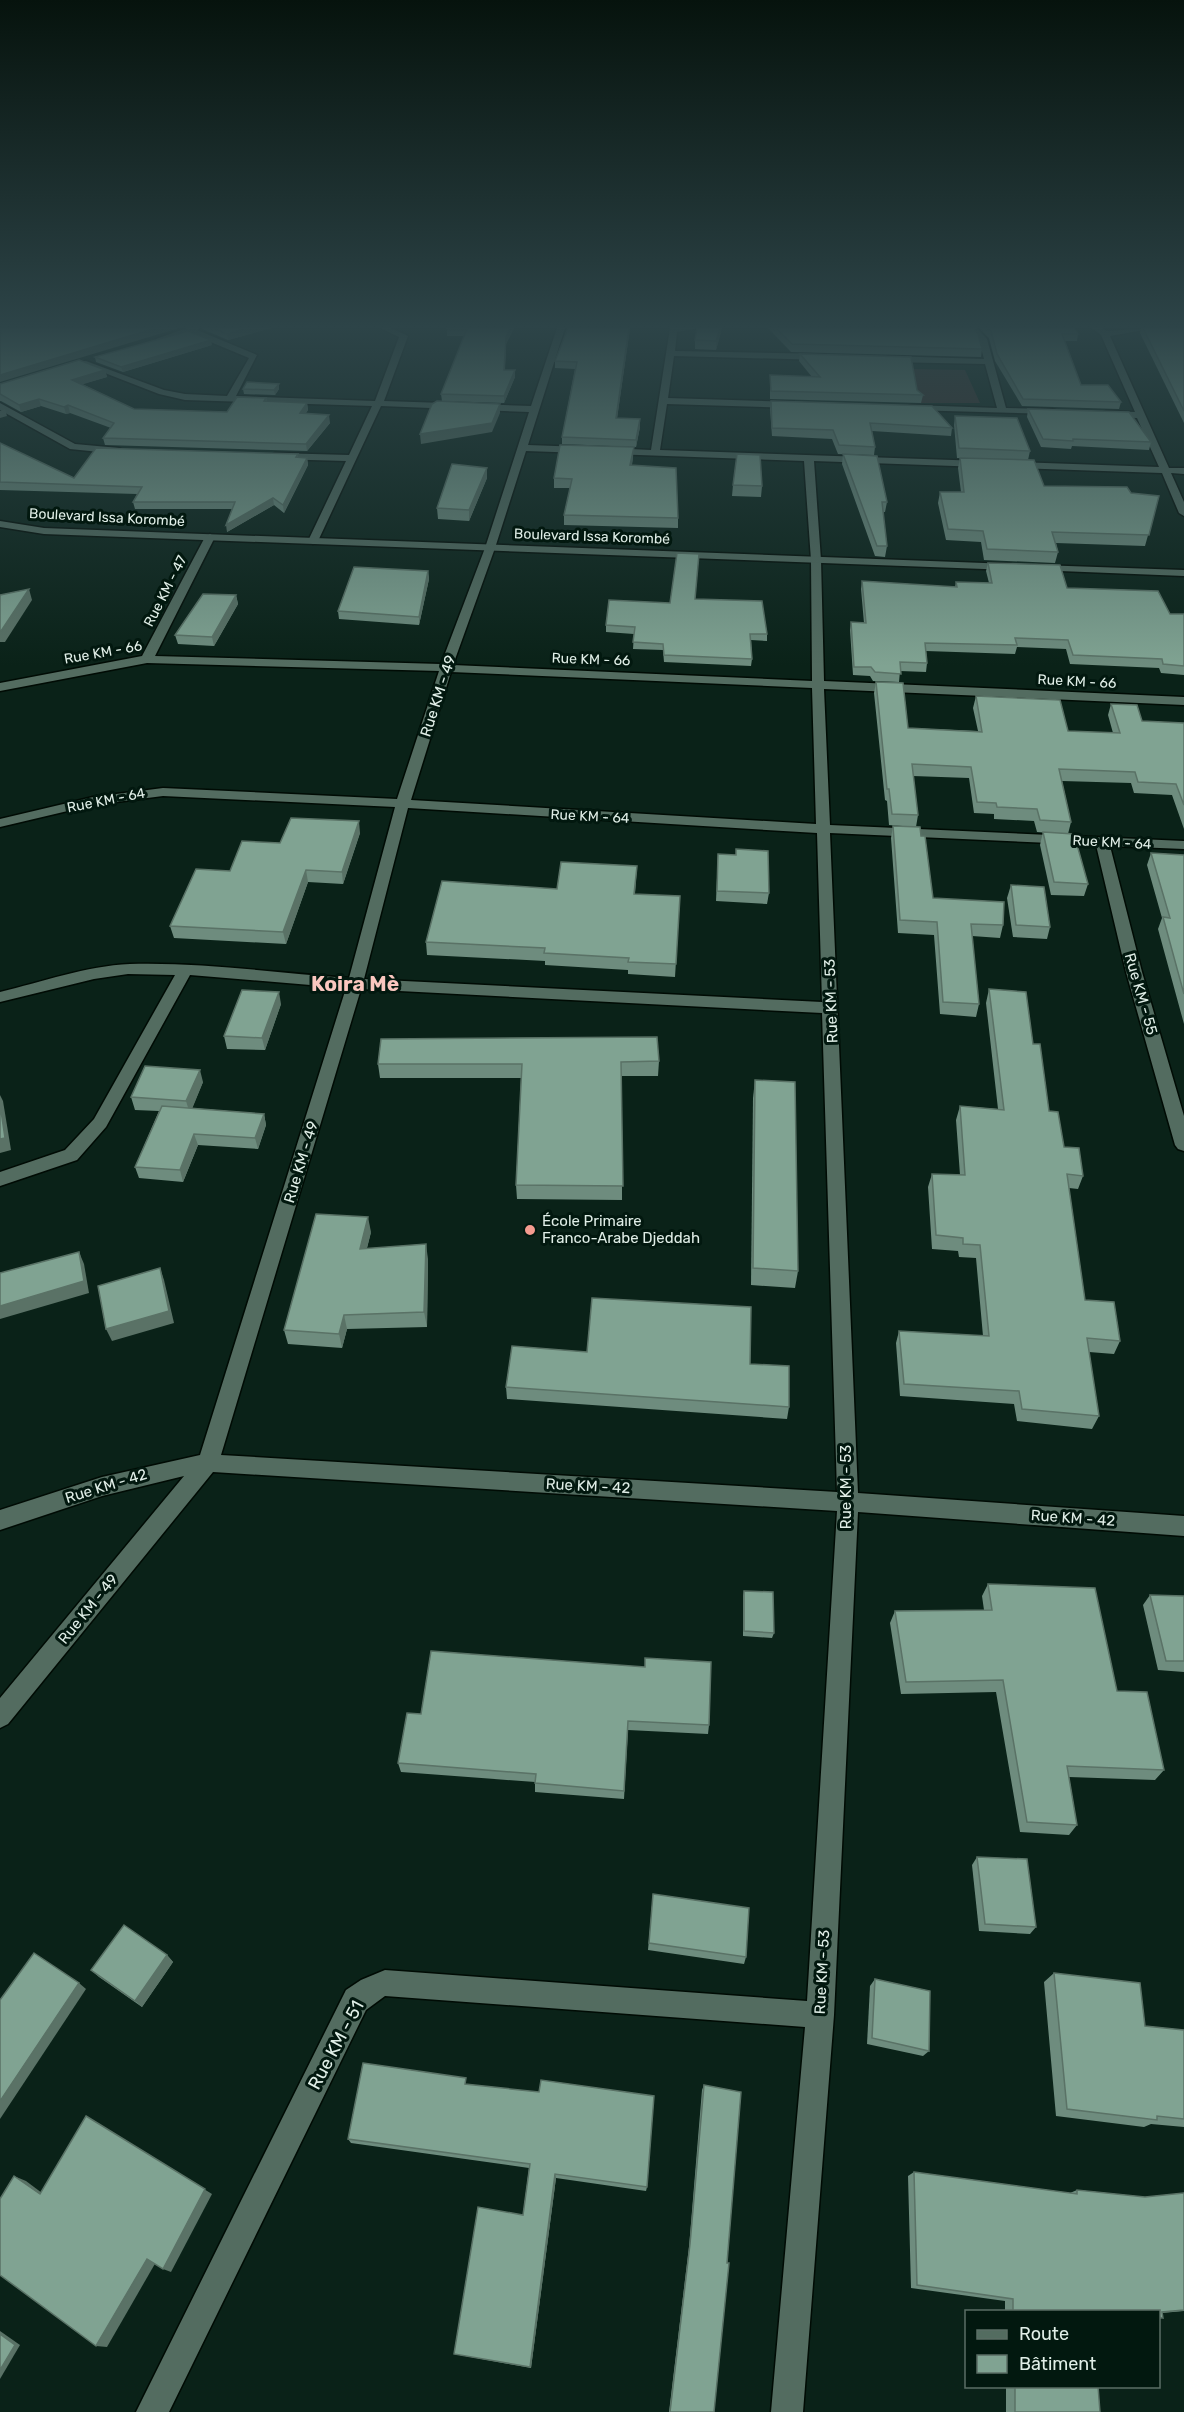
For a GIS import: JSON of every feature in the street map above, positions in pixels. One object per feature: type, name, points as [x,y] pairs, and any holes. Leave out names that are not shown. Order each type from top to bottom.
[{"type":"street","points":[[62,441],[73,447],[125,452]]},
{"type":"street","points":[[313,541],[360,441]]},
{"type":"street","name":"Rue KM - 49","points":[[0,1716],[208,1463],[355,984],[402,806],[446,668],[490,548],[524,441]]},
{"type":"street","points":[[654,452],[656,441]]},
{"type":"street","points":[[1153,441],[1184,513]]},
{"type":"street","points":[[522,447],[1184,471]]},
{"type":"street","points":[[268,456],[351,458]]},
{"type":"street","name":"Rue KM - 53","points":[[787,2412],[820,2015],[848,1502],[818,684],[816,560],[808,458]]},
{"type":"street","name":"Boulevard Issa Korombé","points":[[0,524],[44,531],[1018,567]]},
{"type":"street","name":"Rue KM - 47","points":[[147,659],[210,537]]},
{"type":"street","points":[[1030,567],[1184,573]]},
{"type":"street","name":"Rue KM - 66","points":[[0,687],[147,659],[446,668],[1184,701]]},
{"type":"street","name":"Rue KM - 64","points":[[0,823],[157,790],[825,829],[1184,845]]},
{"type":"street","name":"Rue KM - 55","points":[[1102,842],[1134,972],[1184,1145]]},
{"type":"street","points":[[0,997],[94,974],[128,969],[185,970],[355,984],[831,1008]]},
{"type":"street","points":[[0,1179],[71,1155],[87,1140],[100,1123],[185,970]]},
{"type":"street","name":"Rue KM - 42","points":[[0,1520],[118,1480],[155,1470],[208,1463],[848,1502],[1184,1526]]},
{"type":"street","name":"Rue KM - 51","points":[[152,2412],[356,2000],[370,1989],[385,1983],[820,2015]]},
{"type":"building","points":[[190,441],[309,441],[306,444]]},
{"type":"building","points":[[837,441],[874,441],[875,447],[839,445]]},
{"type":"building","points":[[958,441],[1026,441],[1030,451],[959,448]]},
{"type":"building","points":[[1114,441],[1150,441],[1151,442]]},
{"type":"building","points":[[0,443],[74,478],[96,448],[298,454],[296,457],[307,458],[283,505],[273,498],[226,525],[235,502],[133,502],[142,487],[0,482]]},
{"type":"building","points":[[560,445],[634,447],[630,465],[676,468],[678,518],[564,515],[572,479],[554,478]]},
{"type":"building","points":[[737,454],[760,455],[762,486],[733,485]]},
{"type":"building","points":[[843,454],[877,456],[887,502],[882,502],[887,546],[877,546]]},
{"type":"building","points":[[960,458],[1034,460],[1044,486],[1127,487],[1131,493],[1159,496],[1149,535],[1052,532],[1058,552],[987,549],[983,531],[948,529],[940,492],[964,492]]},
{"type":"building","points":[[452,464],[487,468],[469,510],[437,508]]},
{"type":"building","points":[[677,553],[699,554],[695,599],[762,601],[767,634],[750,634],[752,659],[664,655],[663,644],[633,642],[635,627],[606,625],[609,600],[670,603]]},
{"type":"building","points":[[988,563],[1060,565],[1067,588],[1158,591],[1170,614],[1184,614],[1184,666],[1163,664],[1162,659],[1073,655],[1068,640],[1015,638],[1017,645],[925,643],[927,663],[900,662],[901,674],[875,672],[871,667],[854,667],[851,622],[866,623],[862,581],[957,587],[956,582],[992,583]]},
{"type":"building","points":[[354,567],[428,571],[419,617],[338,611]]},
{"type":"building","points":[[29,589],[1,631],[0,631],[0,595]]},
{"type":"building","points":[[203,594],[236,595],[212,637],[175,635]]},
{"type":"building","points":[[876,682],[903,683],[908,728],[982,732],[976,696],[1060,700],[1068,731],[1120,733],[1111,704],[1137,705],[1142,721],[1184,723],[1184,805],[1176,784],[1138,782],[1135,772],[1059,769],[1071,822],[1040,820],[1037,809],[997,807],[996,803],[977,802],[971,767],[912,764],[918,815],[892,814],[889,789],[887,789]]},
{"type":"building","points":[[291,818],[359,821],[342,872],[306,870],[283,932],[170,926],[196,869],[230,871],[242,841],[280,843]]},
{"type":"building","points":[[893,826],[920,827],[921,836],[925,836],[933,898],[1004,902],[1003,925],[971,924],[979,1004],[943,1002],[937,922],[900,920]]},
{"type":"building","points":[[1043,832],[1074,834],[1088,884],[1054,882]]},
{"type":"building","points":[[736,849],[768,851],[769,893],[717,891],[718,854],[736,855]]},
{"type":"building","points":[[1151,853],[1184,855],[1184,994],[1163,917],[1170,918]]},
{"type":"building","points":[[561,862],[637,866],[634,894],[680,896],[676,964],[628,962],[629,958],[544,953],[545,948],[426,942],[442,881],[557,889]]},
{"type":"building","points":[[1011,885],[1044,887],[1050,927],[1016,925]]},
{"type":"building","points":[[989,989],[1026,992],[1033,1044],[1040,1044],[1049,1111],[1058,1112],[1064,1147],[1079,1148],[1083,1176],[1067,1174],[1085,1300],[1114,1302],[1120,1341],[1087,1338],[1099,1416],[1022,1409],[1019,1391],[904,1384],[899,1331],[989,1336],[980,1245],[963,1244],[963,1238],[936,1235],[932,1174],[965,1175],[960,1106],[1004,1110]]},
{"type":"building","points":[[242,990],[279,992],[262,1038],[224,1036]]},
{"type":"building","points":[[657,1037],[659,1061],[621,1062],[623,1186],[516,1185],[522,1064],[378,1064],[381,1039]]},
{"type":"building","points":[[145,1066],[200,1070],[186,1101],[131,1097]]},
{"type":"building","points":[[755,1080],[795,1082],[798,1271],[753,1268]]},
{"type":"building","points":[[0,1104],[5,1138],[0,1139]]},
{"type":"building","points":[[162,1106],[264,1114],[255,1138],[194,1134],[180,1170],[135,1167]]},
{"type":"building","points":[[316,1214],[368,1217],[360,1249],[426,1244],[424,1312],[344,1315],[339,1334],[284,1330]]},
{"type":"building","points":[[79,1252],[84,1281],[0,1306],[0,1273]]},
{"type":"building","points":[[160,1268],[169,1311],[106,1329],[98,1286]]},
{"type":"building","points":[[592,1298],[751,1307],[750,1364],[789,1366],[789,1407],[506,1387],[512,1346],[587,1352]]},
{"type":"building","points":[[988,1584],[1095,1588],[1117,1691],[1147,1692],[1164,1770],[1067,1766],[1077,1825],[1027,1822],[1003,1680],[906,1682],[895,1611],[992,1610]]},
{"type":"building","points":[[744,1591],[773,1592],[774,1633],[744,1631]]},
{"type":"building","points":[[1150,1595],[1184,1596],[1184,1661],[1166,1661]]},
{"type":"building","points":[[431,1651],[645,1667],[645,1658],[711,1662],[709,1725],[628,1721],[624,1791],[535,1783],[536,1774],[398,1763],[407,1713],[421,1714]]},
{"type":"building","points":[[977,1857],[1027,1859],[1036,1927],[985,1924]]},
{"type":"building","points":[[653,1894],[749,1908],[746,1957],[649,1943]]},
{"type":"building","points":[[124,1925],[167,1955],[135,2001],[91,1970]]},
{"type":"building","points":[[34,1953],[79,1983],[0,2101],[0,2000]]},
{"type":"building","points":[[1054,1973],[1140,1983],[1145,2026],[1184,2030],[1184,2119],[1157,2116],[1157,2120],[1067,2109]]},
{"type":"building","points":[[875,1979],[930,1991],[929,2051],[872,2038]]},
{"type":"building","points":[[363,2063],[466,2078],[465,2084],[539,2092],[541,2080],[654,2096],[647,2187],[555,2174],[530,2367],[454,2354],[478,2207],[523,2215],[530,2164],[348,2139]]},
{"type":"building","points":[[704,2085],[741,2092],[727,2263],[729,2263],[714,2412],[670,2412],[690,2244]]},
{"type":"building","points":[[86,2116],[205,2189],[163,2269],[147,2259],[96,2346],[0,2275],[0,2199],[14,2176],[40,2194]]},
{"type":"building","points":[[914,2172],[1077,2194],[1077,2190],[1145,2197],[1184,2193],[1184,2310],[1162,2312],[1163,2318],[1160,2317],[1160,2310],[1013,2310],[1013,2299],[917,2285]]},
{"type":"building","points":[[0,2334],[15,2345],[0,2370]]},
{"type":"building","points":[[1015,2388],[1098,2388],[1100,2412],[1015,2412]]},
{"type":"place","name":"École Primaire Franco-Arabe Djeddah","points":[[530,1230]]},
{"type":"district","name":"Koira Mè","points":[[355,984]]}]
